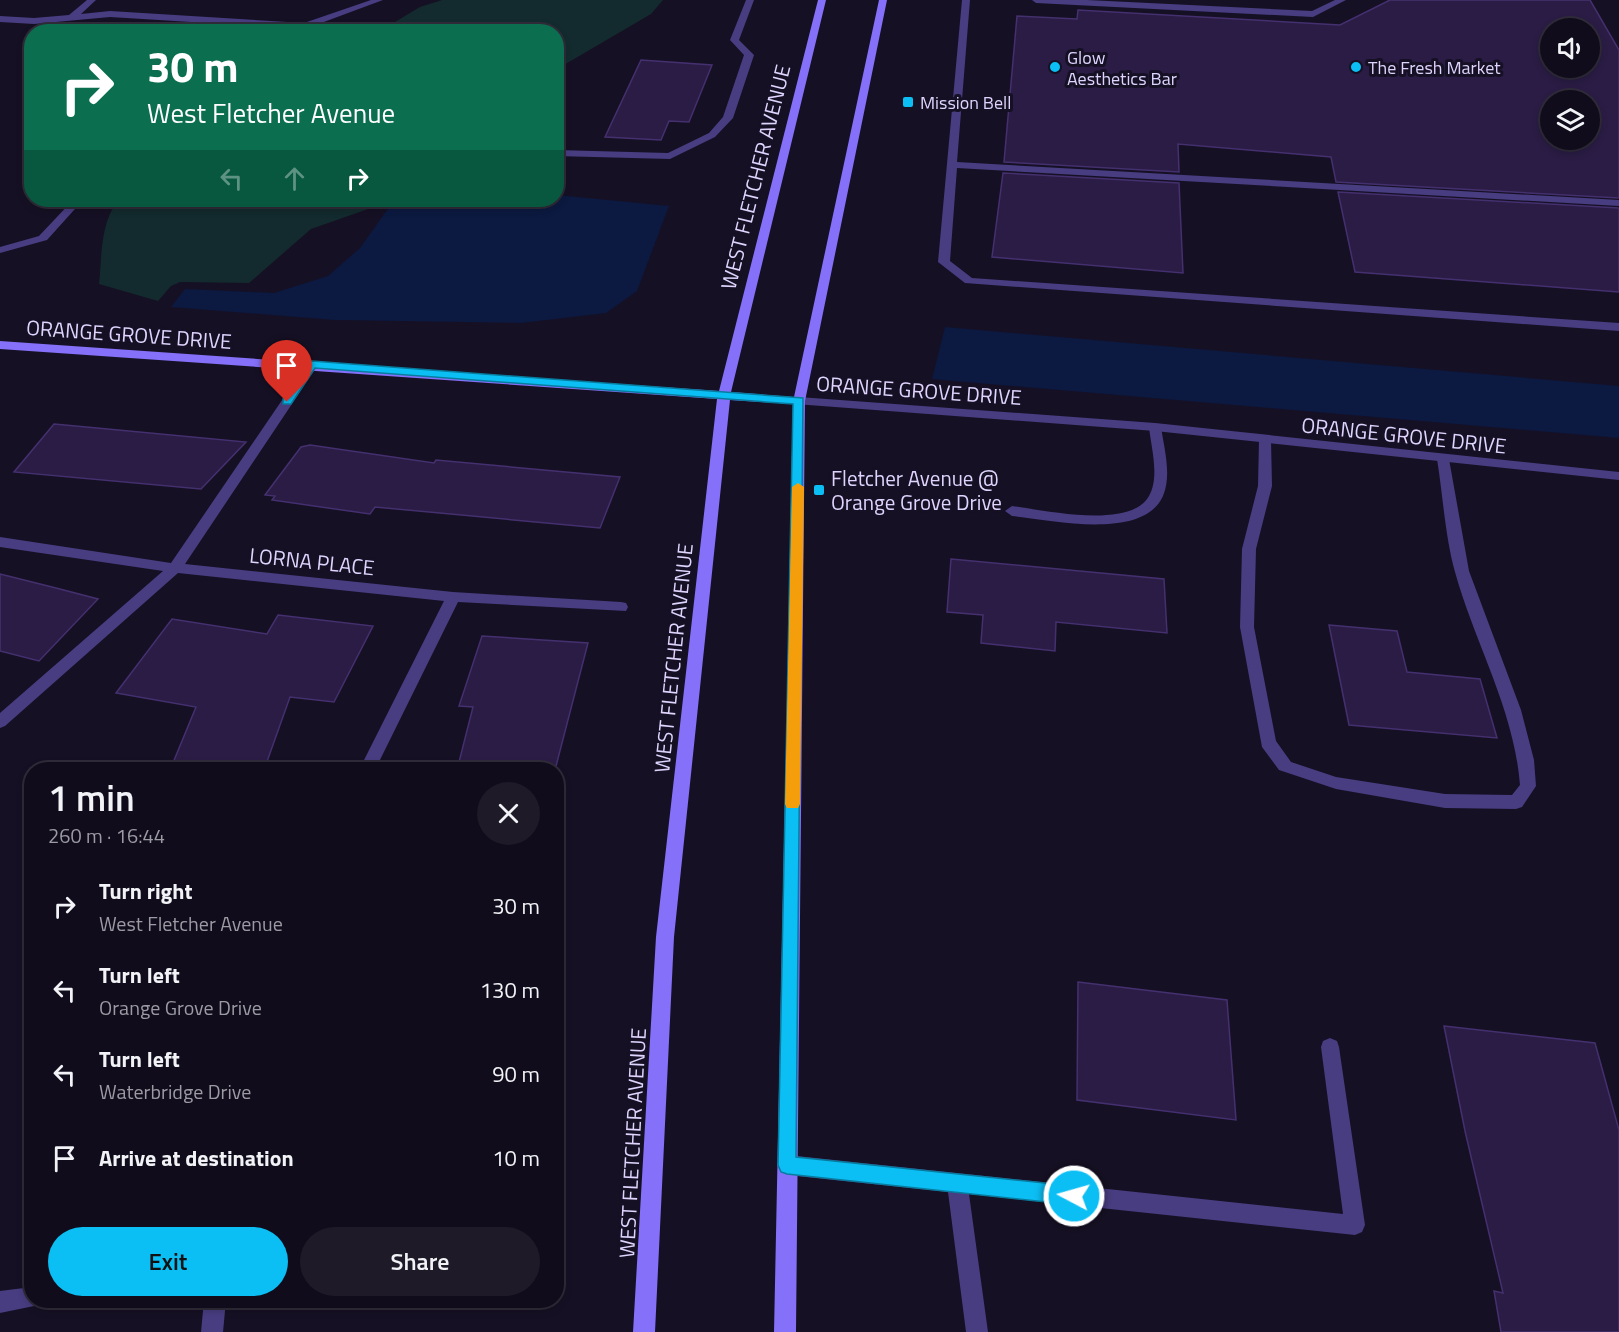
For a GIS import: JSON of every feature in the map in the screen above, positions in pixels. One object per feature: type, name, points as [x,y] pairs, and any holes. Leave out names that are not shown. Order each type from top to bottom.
[{"type":"main road","name":"WEST FLETCHER AVENUE","points":[[645,1332],[665,937],[724,395],[822,0]]},
{"type":"main road","points":[[785,1332],[799,400],[883,0]]},
{"type":"main road","name":"ORANGE GROVE DRIVE","points":[[0,345],[799,400]]},
{"type":"street","points":[[72,17],[92,0]]},
{"type":"street","points":[[312,24],[379,0]]},
{"type":"street","points":[[564,153],[670,156],[712,135],[728,118],[749,55],[734,40],[750,0]]},
{"type":"street","points":[[966,0],[944,262],[969,281],[1619,327]]},
{"type":"street","points":[[1036,0],[1313,14],[1342,0]]},
{"type":"street","points":[[0,19],[34,21],[110,14],[273,24]]},
{"type":"street","points":[[952,165],[1619,203]]},
{"type":"street","points":[[0,250],[43,238],[72,207]]},
{"type":"street","points":[[0,722],[175,568],[312,365]]},
{"type":"street","name":"ORANGE GROVE DRIVE","points":[[799,400],[1155,427],[1619,476]]},
{"type":"street","points":[[1012,511],[1109,520],[1143,513],[1156,498],[1159,479],[1155,427]]},
{"type":"street","points":[[1265,440],[1265,486],[1249,549],[1247,627],[1268,743],[1279,759],[1285,766],[1336,783],[1445,801],[1516,802],[1528,786],[1526,760],[1513,710],[1462,571],[1443,459]]},
{"type":"street","name":"LORNA PLACE","points":[[0,542],[175,568],[453,597],[621,607]]},
{"type":"street","points":[[371,762],[453,597]]},
{"type":"street","points":[[787,1165],[1355,1225],[1330,1047]]},
{"type":"street","points":[[957,1183],[977,1332]]},
{"type":"street","points":[[0,1302],[24,1299]]},
{"type":"street","points":[[212,1332],[214,1308]]},
{"type":"green space","points":[[442,0],[663,0],[651,14],[564,65],[564,24],[392,24],[420,7]]},
{"type":"green space","points":[[114,207],[372,207],[311,229],[249,283],[180,282],[171,286],[158,301],[99,284],[105,229]]},
{"type":"water","points":[[564,196],[669,206],[637,291],[606,313],[521,323],[335,320],[171,307],[185,289],[274,293],[328,276],[360,248],[389,207],[564,207]]},
{"type":"water","points":[[945,327],[1619,386],[1619,438],[932,379]]},
{"type":"building","points":[[1390,0],[1590,0],[1619,50],[1619,198],[1336,182],[1331,157],[1178,144],[1179,172],[1004,162],[1017,16],[1077,19],[1078,10],[1340,25]]},
{"type":"building","points":[[641,60],[712,65],[689,122],[669,121],[661,140],[605,137]]},
{"type":"building","points":[[1003,173],[1179,183],[1183,273],[992,257]]},
{"type":"building","points":[[1338,192],[1619,208],[1619,292],[1355,272]]},
{"type":"building","points":[[54,424],[246,442],[201,489],[14,472]]},
{"type":"building","points":[[310,445],[434,463],[436,460],[620,477],[600,528],[375,507],[370,514],[272,500],[275,496],[265,495],[301,447]]},
{"type":"building","points":[[951,559],[1164,579],[1167,633],[1056,622],[1055,651],[981,643],[983,615],[947,612]]},
{"type":"building","points":[[0,574],[98,599],[39,661],[0,651]]},
{"type":"building","points":[[278,615],[373,626],[334,702],[290,697],[267,762],[173,762],[196,707],[116,693],[172,619],[267,634]]},
{"type":"building","points":[[1329,625],[1397,631],[1407,672],[1480,679],[1497,738],[1349,725]]},
{"type":"building","points":[[482,636],[588,643],[557,762],[459,762],[473,707],[459,706]]},
{"type":"building","points":[[1078,982],[1227,1000],[1236,1120],[1077,1100]]},
{"type":"building","points":[[1444,1026],[1595,1043],[1619,1130],[1619,1332],[1501,1332],[1494,1291],[1503,1293],[1465,1131]]},
{"type":"slow traffic","points":[[793,804],[798,487]]},
{"type":"place","name":"Glow Aesthetics Bar","points":[[1055,67]]},
{"type":"place","name":"The Fresh Market","points":[[1356,67]]},
{"type":"place","name":"Mission Bell","points":[[908,102]]},
{"type":"place","name":"Fletcher Avenue @ Orange Grove Drive","points":[[819,490]]},
{"type":"route","points":[[287,402],[312,365],[799,400],[787,1165],[1074,1196]]}]
